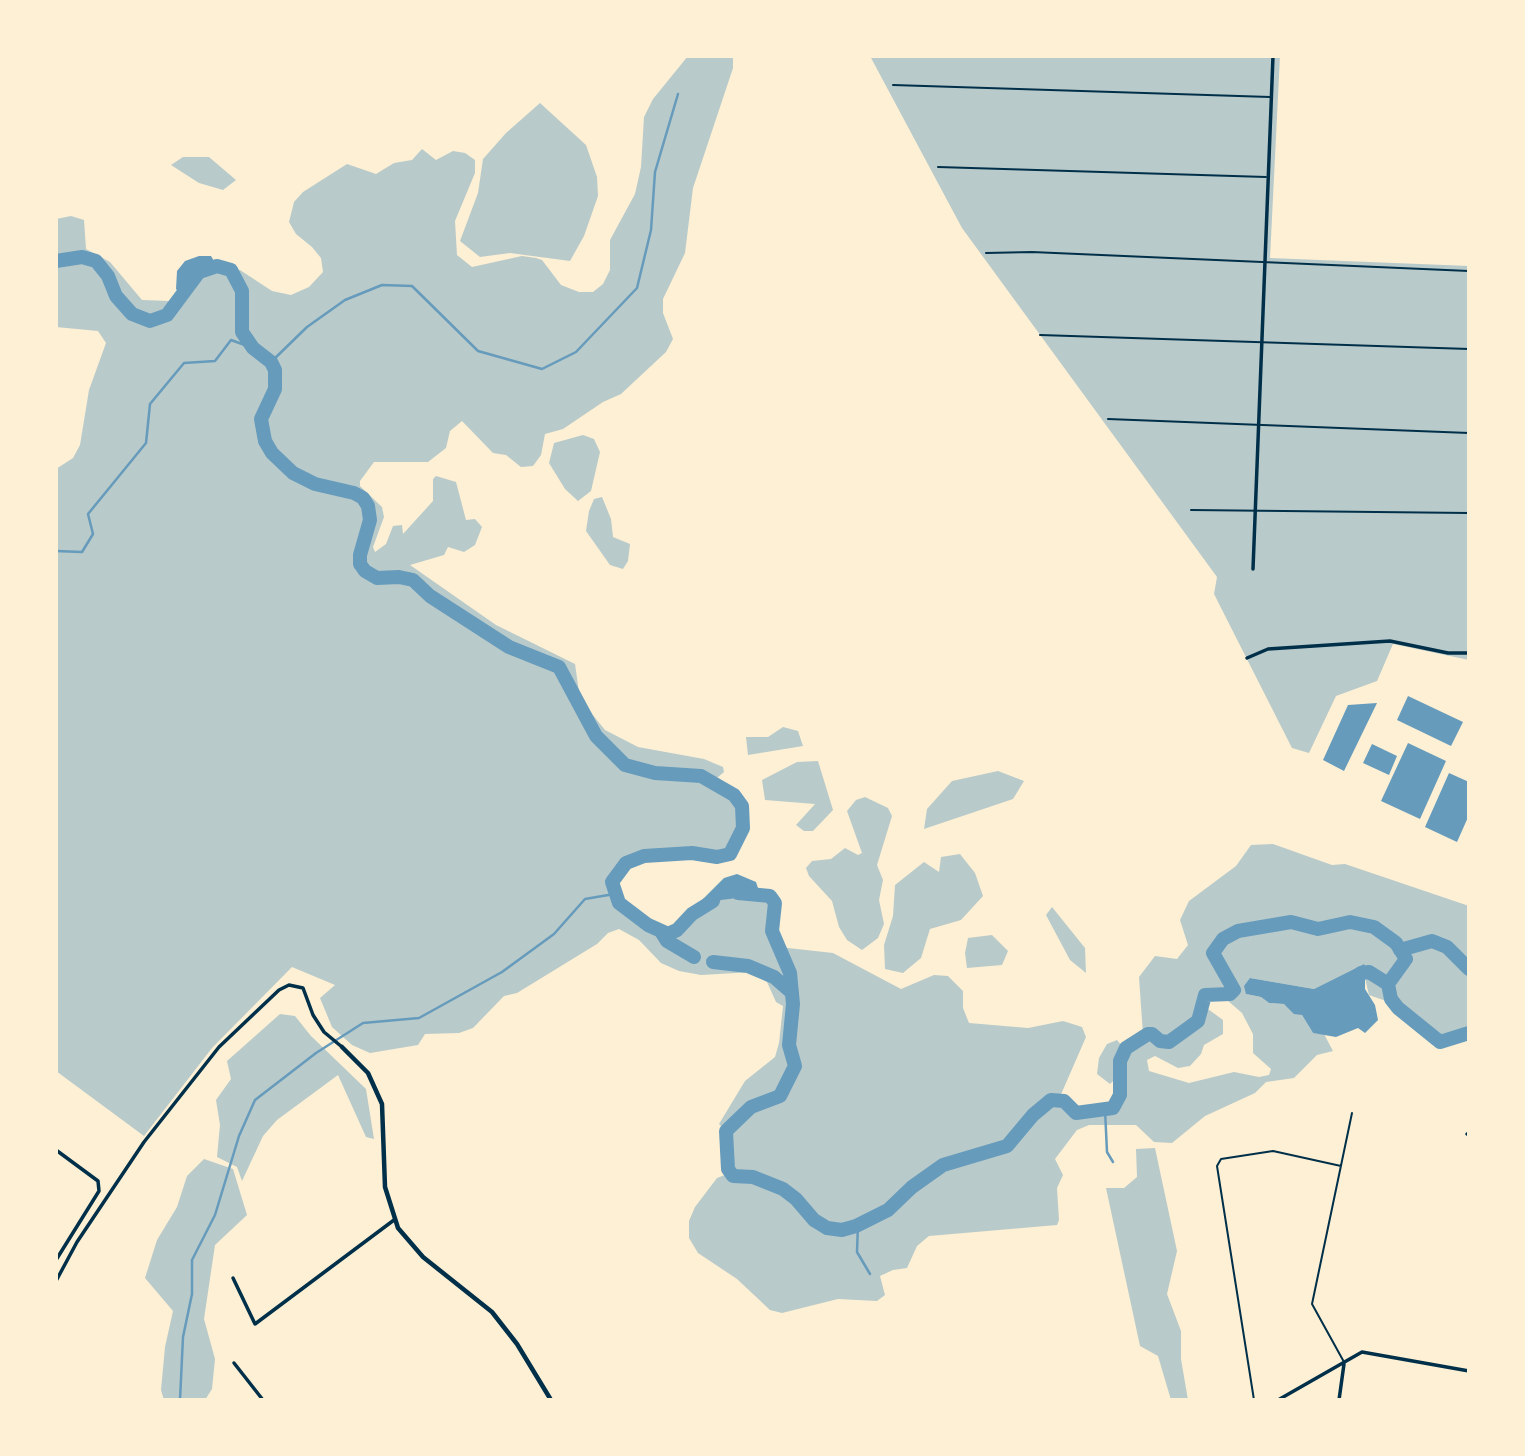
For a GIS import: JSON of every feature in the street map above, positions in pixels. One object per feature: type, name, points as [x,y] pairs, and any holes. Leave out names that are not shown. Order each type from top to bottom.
[{"type":"street","points":[[1253,569],[1273,56]]},
{"type":"street","points":[[1247,658],[1268,649],[1390,641],[1448,653],[1469,653]]},
{"type":"street","points":[[56,1281],[78,1242],[144,1142],[219,1047],[279,990],[289,985],[303,988],[313,1015],[324,1032],[368,1073],[382,1104],[386,1187],[394,1220],[423,1256],[492,1312],[517,1344],[551,1400]]},
{"type":"street","points":[[56,1150],[98,1181],[99,1191],[56,1259]]},
{"type":"street","points":[[233,1278],[255,1324],[394,1220]]},
{"type":"street","points":[[1278,1400],[1362,1352],[1469,1370]]},
{"type":"street","points":[[1339,1400],[1344,1362]]},
{"type":"street","points":[[234,1363],[263,1400]]},
{"type":"lane","points":[[893,85],[1270,97]]},
{"type":"lane","points":[[938,167],[1268,177]]},
{"type":"lane","points":[[986,253],[1032,252],[1469,271]]},
{"type":"lane","points":[[1040,335],[1469,349]]},
{"type":"lane","points":[[1108,419],[1469,433]]},
{"type":"lane","points":[[1191,510],[1256,513],[1469,513]]},
{"type":"lane","points":[[1344,1362],[1312,1304],[1352,1113]]},
{"type":"lane","points":[[1254,1400],[1217,1166],[1222,1159],[1273,1151],[1341,1166]]},
{"type":"shaded area","points":[[688,56],[733,56],[733,68],[693,188],[685,253],[663,299],[663,313],[673,339],[666,352],[621,394],[603,402],[563,429],[545,434],[541,455],[533,466],[521,467],[506,455],[493,453],[462,421],[450,431],[446,448],[428,462],[374,462],[360,481],[360,486],[382,507],[384,517],[373,547],[375,552],[386,544],[393,526],[402,525],[403,534],[433,501],[433,479],[436,476],[456,482],[466,520],[475,519],[482,527],[475,545],[464,552],[448,547],[444,555],[410,565],[496,625],[575,664],[580,699],[605,730],[638,747],[704,759],[723,767],[724,772],[717,778],[686,769],[656,772],[701,776],[734,795],[744,815],[742,833],[733,851],[721,857],[692,853],[638,857],[622,867],[612,882],[619,903],[648,925],[668,934],[677,930],[692,914],[723,893],[770,896],[775,903],[772,931],[779,947],[833,953],[901,989],[934,975],[948,976],[963,991],[963,1008],[969,1023],[1028,1028],[1063,1021],[1082,1027],[1086,1037],[1059,1099],[1076,1113],[1090,1113],[1116,1104],[1120,1090],[1120,1061],[1126,1048],[1143,1035],[1139,977],[1155,956],[1177,959],[1188,945],[1180,920],[1189,901],[1236,866],[1251,845],[1273,844],[1332,865],[1345,864],[1469,906],[1469,1033],[1440,1042],[1418,1028],[1391,999],[1389,1002],[1369,995],[1365,978],[1369,972],[1364,964],[1314,989],[1250,978],[1246,994],[1261,997],[1269,1003],[1284,1004],[1302,1015],[1313,1033],[1324,1034],[1333,1051],[1317,1055],[1294,1078],[1266,1082],[1255,1093],[1205,1116],[1172,1143],[1154,1142],[1136,1125],[1089,1125],[1077,1130],[1055,1159],[1063,1175],[1057,1188],[1057,1225],[929,1236],[917,1246],[907,1268],[880,1276],[885,1295],[877,1301],[838,1299],[782,1313],[770,1310],[737,1279],[698,1253],[689,1238],[689,1221],[695,1207],[717,1178],[730,1173],[726,1131],[719,1124],[745,1081],[775,1057],[779,1043],[783,1006],[776,1002],[767,982],[753,972],[701,975],[679,971],[661,963],[639,940],[619,929],[608,933],[597,944],[517,993],[504,996],[473,1028],[459,1033],[425,1034],[418,1045],[370,1053],[352,1045],[332,1027],[320,998],[335,985],[292,967],[212,1048],[144,1136],[56,1071],[56,469],[73,458],[80,445],[89,390],[106,343],[98,331],[56,327],[56,219],[71,216],[84,220],[86,249],[110,262],[142,300],[169,301],[174,306],[199,272],[217,266],[234,273],[240,270],[272,291],[291,295],[309,287],[323,272],[321,258],[296,234],[289,222],[294,202],[303,192],[347,164],[376,174],[394,163],[412,160],[422,149],[436,160],[453,151],[465,153],[475,160],[475,173],[455,221],[457,255],[472,267],[522,256],[536,258],[542,260],[561,285],[579,292],[593,292],[603,284],[610,270],[610,240],[635,194],[641,167],[644,117],[653,99]],"holes":[[[1220,994],[1242,1013],[1253,1034],[1253,1053],[1271,1069],[1269,1075],[1259,1077],[1234,1072],[1189,1083],[1149,1071],[1147,1060],[1155,1056],[1178,1068],[1190,1066],[1201,1054],[1204,1045],[1223,1034],[1223,1020],[1201,1004],[1205,995]]]},
{"type":"shaded area","points":[[870,56],[1280,56],[1270,258],[1469,266],[1469,660],[1393,644],[1377,681],[1336,696],[1309,753],[1292,748],[1214,594],[1217,577],[962,228]]},
{"type":"shaded area","points":[[540,103],[586,145],[597,177],[598,196],[584,236],[570,261],[510,253],[480,257],[460,241],[478,193],[483,159],[506,133]]},
{"type":"shaded area","points":[[183,157],[209,157],[236,180],[223,190],[199,183],[171,165]]},
{"type":"shaded area","points":[[583,435],[594,439],[600,452],[591,491],[578,501],[565,489],[549,463],[554,443]]},
{"type":"shaded area","points":[[602,497],[611,519],[613,537],[630,544],[628,561],[623,569],[610,565],[586,531],[594,499]]},
{"type":"shaded area","points":[[783,727],[798,731],[803,746],[748,755],[746,737],[768,737]]},
{"type":"shaded area","points":[[818,761],[833,810],[813,831],[804,831],[796,825],[815,804],[765,800],[762,780],[797,762]]},
{"type":"shaded area","points":[[998,771],[1024,781],[1013,799],[924,829],[927,809],[952,781]]},
{"type":"shaded area","points":[[865,797],[888,808],[892,816],[877,865],[883,880],[879,900],[884,924],[878,938],[862,950],[847,940],[839,927],[832,901],[809,876],[806,868],[812,861],[831,859],[845,848],[858,855],[862,853],[847,811],[856,800]]},
{"type":"shaded area","points":[[960,854],[975,873],[983,896],[961,920],[930,929],[921,958],[903,973],[885,969],[884,945],[893,916],[895,885],[924,862],[939,872],[941,857]]},
{"type":"shaded area","points":[[1052,907],[1085,948],[1086,973],[1070,960],[1046,915]]},
{"type":"shaded area","points":[[992,935],[1008,951],[1002,965],[967,968],[965,953],[968,938]]},
{"type":"shaded area","points":[[280,1014],[295,1016],[311,1036],[366,1089],[374,1139],[366,1137],[338,1075],[277,1120],[263,1136],[242,1181],[237,1167],[217,1157],[220,1125],[216,1100],[231,1079],[227,1061]]},
{"type":"shaded area","points":[[1117,1040],[1122,1046],[1115,1065],[1117,1077],[1110,1084],[1097,1074],[1099,1058],[1107,1044]]},
{"type":"shaded area","points":[[1155,1148],[1177,1251],[1167,1294],[1181,1331],[1181,1359],[1188,1400],[1171,1400],[1158,1356],[1140,1346],[1106,1188],[1124,1188],[1137,1177],[1136,1149]]},
{"type":"shaded area","points":[[204,1159],[233,1169],[247,1215],[215,1245],[204,1319],[215,1359],[212,1389],[205,1400],[164,1400],[161,1390],[165,1347],[173,1311],[145,1278],[157,1240],[177,1207],[187,1176]]},
{"type":"water","points":[[199,256],[211,256],[217,266],[199,272],[181,294],[176,289],[177,271],[185,261]]},
{"type":"water","points":[[1408,696],[1463,722],[1451,746],[1397,720]]},
{"type":"water","points":[[1377,703],[1344,771],[1323,760],[1348,705]]},
{"type":"water","points":[[1408,743],[1446,761],[1420,819],[1381,801]]},
{"type":"water","points":[[1372,744],[1397,756],[1389,775],[1363,763]]},
{"type":"water","points":[[1449,773],[1469,782],[1469,815],[1457,842],[1425,827]]},
{"type":"water","points":[[737,874],[756,882],[760,894],[757,898],[753,901],[737,898],[721,900],[705,912],[699,911],[702,900],[724,878]]},
{"type":"water","points":[[1364,964],[1369,972],[1365,978],[1365,989],[1375,1005],[1378,1020],[1365,1033],[1358,1028],[1336,1037],[1313,1033],[1302,1015],[1294,1014],[1284,1004],[1269,1003],[1261,997],[1246,994],[1244,986],[1250,978],[1314,989]]},
{"type":"waterway","points":[[271,362],[307,327],[345,300],[382,285],[412,286],[478,351],[542,369],[576,352],[637,288],[651,230],[655,172],[678,94]]},
{"type":"waterway","points":[[56,261],[82,257],[96,261],[108,276],[116,296],[132,314],[150,321],[167,315],[199,272],[217,266],[231,270],[242,291],[242,332],[253,348],[271,362],[275,370],[275,389],[261,419],[265,441],[272,453],[293,473],[315,484],[354,493],[363,498],[368,506],[370,520],[360,555],[360,564],[365,571],[377,578],[399,577],[413,580],[430,596],[509,647],[559,667],[596,736],[625,765],[655,773],[701,776],[734,795],[742,806],[743,828],[730,854],[717,857],[692,853],[644,856],[626,863],[612,882],[619,903],[648,925],[668,934],[713,901]]},
{"type":"waterway","points":[[56,551],[82,552],[93,534],[88,514],[146,443],[150,404],[184,363],[215,361],[231,340],[253,348]]},
{"type":"waterway","points":[[738,893],[770,896],[775,903],[772,931],[790,973],[793,1004],[789,1045],[795,1066],[780,1096],[751,1107],[726,1131],[728,1169],[733,1176],[753,1177],[783,1189],[796,1199],[814,1220],[827,1228],[842,1230],[856,1226],[888,1210],[912,1187],[943,1165],[1007,1146],[1033,1115],[1051,1100],[1064,1101],[1076,1113],[1113,1108],[1120,1095],[1120,1061],[1126,1048],[1148,1034],[1160,1041],[1169,1042],[1198,1021],[1205,995],[1230,994],[1234,990],[1213,953],[1223,939],[1238,931],[1291,922],[1318,929],[1350,922],[1374,927],[1396,943],[1406,959],[1388,984],[1391,999],[1398,1008],[1440,1042],[1469,1033]]},
{"type":"waterway","points":[[180,1400],[183,1337],[192,1294],[192,1260],[215,1215],[239,1136],[255,1100],[316,1053],[363,1023],[419,1018],[502,972],[554,934],[585,899],[614,894]]},
{"type":"waterway","points":[[662,933],[667,941],[694,957]]},
{"type":"waterway","points":[[1400,950],[1432,941],[1447,947],[1469,969]]},
{"type":"waterway","points":[[713,962],[748,966],[774,977],[790,991]]},
{"type":"waterway","points":[[1352,980],[1361,973],[1369,972],[1388,984]]},
{"type":"waterway","points":[[1105,1110],[1107,1152],[1113,1162]]},
{"type":"waterway","points":[[858,1224],[857,1252],[870,1274]]}]
